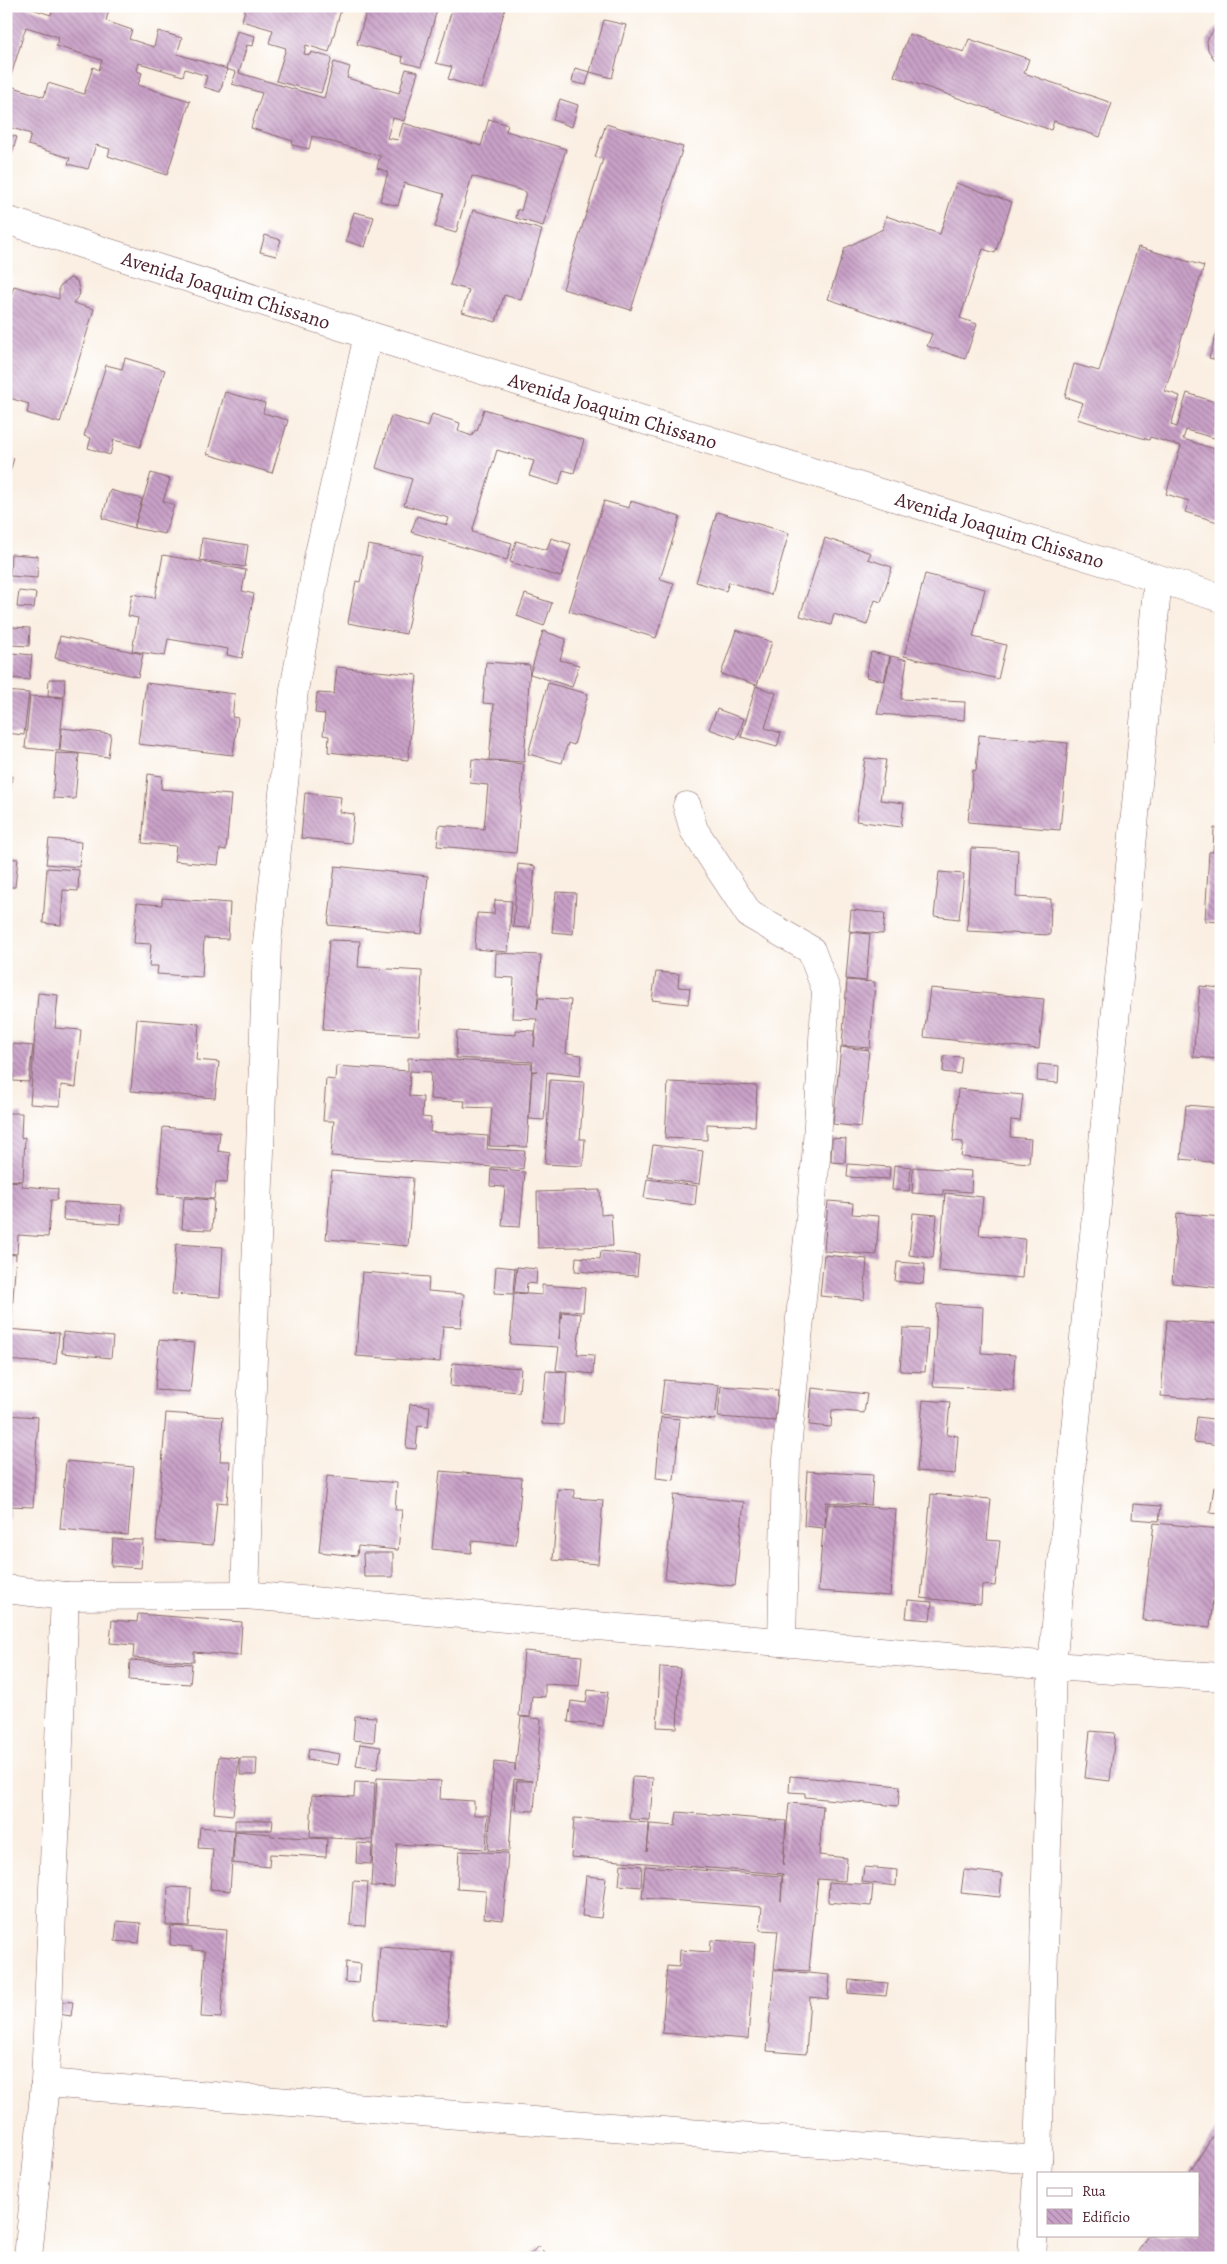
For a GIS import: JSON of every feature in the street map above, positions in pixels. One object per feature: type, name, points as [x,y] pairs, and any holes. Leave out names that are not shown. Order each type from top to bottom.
[{"type":"street","name":"Avenida Joaquim Chissano","points":[[6,220],[368,335],[1221,598]]},
{"type":"street","points":[[246,1594],[268,943],[294,690],[318,558],[368,335]]},
{"type":"street","points":[[1037,2172],[1052,1666],[1158,579]]},
{"type":"street","points":[[687,806],[694,830],[749,914],[811,950],[826,990],[816,1158],[786,1459],[782,1642]]},
{"type":"street","points":[[6,1589],[65,1596],[246,1594],[1052,1666],[1221,1677]]},
{"type":"street","points":[[28,2258],[45,2083],[65,1596]]},
{"type":"street","points":[[45,2083],[1038,2160]]},
{"type":"street","points":[[1032,2258],[1037,2176]]},
{"type":"building","points":[[6,6],[23,6],[51,15],[53,6],[110,6],[106,21],[132,30],[129,39],[154,47],[158,31],[182,38],[177,54],[227,69],[220,92],[204,87],[207,76],[185,69],[183,76],[139,63],[137,71],[142,73],[138,85],[190,101],[167,175],[108,156],[110,149],[96,145],[88,169],[68,164],[70,158],[28,145],[31,134],[6,126]],"holes":[[[26,27],[59,37],[56,46],[102,60],[99,70],[93,67],[84,94],[48,83],[44,97],[8,85]]]},
{"type":"building","points":[[246,6],[342,6],[329,52],[306,45],[304,54],[310,55],[311,52],[332,58],[321,93],[276,81],[286,48],[269,43],[273,30],[242,21]]},
{"type":"building","points":[[368,6],[438,6],[421,67],[402,62],[403,57],[357,44]]},
{"type":"building","points":[[453,6],[506,6],[481,89],[448,79],[452,67],[436,63]]},
{"type":"building","points":[[604,20],[626,25],[612,78],[590,72]]},
{"type":"building","points":[[1221,25],[1221,62],[1214,59],[1208,50],[1207,40],[1213,31]]},
{"type":"building","points":[[237,31],[255,36],[253,46],[247,45],[239,73],[324,98],[334,62],[350,67],[347,78],[399,93],[406,69],[418,72],[404,121],[393,118],[387,138],[398,140],[403,123],[481,146],[489,119],[508,125],[506,131],[566,149],[543,226],[516,218],[518,209],[521,211],[526,192],[472,176],[456,233],[435,227],[444,194],[404,183],[398,206],[380,201],[388,172],[377,168],[380,156],[312,136],[309,149],[292,145],[293,141],[251,128],[262,93],[232,84],[236,72],[226,69]]},
{"type":"building","points":[[909,34],[964,52],[969,39],[1029,59],[1024,73],[1112,103],[1100,137],[1054,121],[1051,130],[894,76]]},
{"type":"building","points":[[575,68],[590,72],[586,85],[572,82]]},
{"type":"building","points":[[560,99],[578,105],[572,127],[553,120]]},
{"type":"building","points":[[606,124],[683,147],[631,310],[563,289],[603,159],[595,157]]},
{"type":"building","points":[[6,134],[17,137],[7,170],[6,170]]},
{"type":"building","points":[[956,183],[1012,202],[995,253],[983,249],[960,318],[977,324],[965,359],[927,346],[932,334],[828,299],[845,248],[883,229],[886,216],[940,234]]},
{"type":"building","points":[[473,210],[542,230],[521,300],[504,295],[496,322],[462,312],[469,290],[450,285]]},
{"type":"building","points":[[354,212],[374,217],[365,247],[346,241]]},
{"type":"building","points":[[265,235],[281,240],[276,256],[260,252]]},
{"type":"building","points":[[1138,247],[1204,266],[1165,391],[1180,396],[1171,425],[1177,427],[1187,393],[1221,404],[1221,415],[1214,438],[1186,430],[1183,439],[1221,451],[1221,523],[1185,512],[1189,501],[1166,494],[1181,446],[1150,437],[1149,440],[1077,419],[1083,403],[1065,397],[1074,364],[1099,371]]},
{"type":"building","points":[[70,278],[77,281],[80,294],[73,303],[94,309],[60,423],[27,413],[29,404],[6,397],[6,311],[14,286],[59,299],[59,287]]},
{"type":"building","points":[[1221,322],[1221,361],[1209,358]]},
{"type":"building","points":[[125,358],[165,370],[140,447],[114,440],[110,455],[88,448],[91,438],[84,436],[106,365],[122,369]]},
{"type":"building","points":[[225,392],[265,403],[263,413],[288,420],[272,473],[207,454]]},
{"type":"building","points":[[484,409],[584,440],[574,473],[563,470],[559,485],[529,476],[534,461],[497,450],[472,532],[512,543],[507,560],[411,532],[417,516],[447,525],[449,518],[404,505],[412,479],[376,468],[391,416],[428,427],[432,414],[460,423],[458,431],[472,436],[475,430],[477,431]]},
{"type":"building","points":[[6,456],[14,458],[7,482],[6,482]]},
{"type":"building","points":[[151,473],[170,479],[163,501],[174,505],[165,534],[134,528]]},
{"type":"building","points":[[110,490],[142,499],[134,528],[102,518]]},
{"type":"building","points":[[604,501],[629,508],[631,501],[680,517],[660,579],[674,583],[656,638],[569,611]]},
{"type":"building","points":[[717,512],[789,533],[771,595],[729,582],[726,591],[696,582]]},
{"type":"building","points":[[202,538],[248,545],[245,567],[200,560]]},
{"type":"building","points":[[551,538],[571,544],[561,577],[510,562],[516,541],[547,550]]},
{"type":"building","points":[[825,538],[871,553],[868,559],[892,567],[881,602],[875,600],[867,625],[834,614],[831,625],[800,616]]},
{"type":"building","points":[[368,545],[422,555],[406,634],[348,623],[356,581],[360,582]]},
{"type":"building","points":[[11,554],[38,556],[37,578],[10,576]]},
{"type":"building","points":[[163,555],[246,570],[242,591],[254,594],[242,658],[227,655],[228,649],[168,639],[165,656],[132,651],[138,618],[128,616],[132,594],[155,598]]},
{"type":"building","points":[[925,574],[985,589],[973,637],[1006,645],[998,679],[904,656]]},
{"type":"building","points":[[19,591],[36,593],[34,608],[17,607]]},
{"type":"building","points":[[525,594],[552,603],[544,626],[517,616]]},
{"type":"building","points":[[12,627],[30,628],[29,646],[11,645]]},
{"type":"building","points":[[736,630],[772,642],[757,685],[721,674]]},
{"type":"building","points":[[543,631],[566,639],[560,660],[579,665],[572,687],[530,674]]},
{"type":"building","points":[[60,636],[143,654],[138,677],[55,658]]},
{"type":"building","points":[[871,652],[890,656],[884,681],[866,677]]},
{"type":"building","points":[[12,653],[32,655],[29,680],[10,678]]},
{"type":"building","points":[[891,656],[907,660],[901,699],[965,702],[964,720],[877,714]]},
{"type":"building","points":[[486,662],[530,665],[524,762],[489,760],[494,704],[483,703]]},
{"type":"building","points":[[337,667],[417,675],[408,760],[328,752],[329,736],[323,735],[325,714],[315,713],[317,693],[334,694]]},
{"type":"building","points":[[49,679],[65,679],[64,697],[48,696]]},
{"type":"building","points":[[146,683],[235,694],[232,717],[238,718],[233,755],[138,744]]},
{"type":"building","points":[[548,683],[588,694],[574,745],[568,743],[562,763],[528,754]]},
{"type":"building","points":[[756,686],[776,693],[765,728],[781,733],[777,747],[741,737]]},
{"type":"building","points":[[6,691],[29,693],[24,735],[6,733]]},
{"type":"building","points":[[30,696],[64,698],[59,751],[25,748]]},
{"type":"building","points":[[717,709],[744,719],[737,739],[709,729]]},
{"type":"building","points":[[1221,717],[1221,744],[1215,743]]},
{"type":"building","points":[[62,728],[111,734],[108,757],[60,751]]},
{"type":"building","points":[[979,735],[1068,743],[1060,830],[968,822],[973,770],[976,771]]},
{"type":"building","points":[[56,753],[79,754],[75,799],[53,798]]},
{"type":"building","points":[[865,758],[886,760],[880,800],[904,803],[901,827],[856,821]]},
{"type":"building","points":[[472,759],[524,764],[516,853],[437,846],[439,825],[484,829],[488,785],[470,783]]},
{"type":"building","points":[[148,774],[162,776],[161,789],[231,795],[226,850],[220,849],[218,865],[174,861],[176,846],[142,843]]},
{"type":"building","points":[[6,776],[12,776],[9,806],[6,806]]},
{"type":"building","points":[[305,793],[341,797],[339,812],[354,814],[351,843],[301,838]]},
{"type":"building","points":[[1214,828],[1221,829],[1221,922],[1205,921],[1209,852],[1213,852]]},
{"type":"building","points":[[49,839],[81,842],[79,867],[46,864]]},
{"type":"building","points":[[971,848],[1018,850],[1016,897],[1051,899],[1050,935],[967,931]]},
{"type":"building","points":[[6,858],[18,859],[15,887],[6,887]]},
{"type":"building","points":[[518,864],[535,866],[530,928],[513,927]]},
{"type":"building","points":[[335,866],[428,876],[422,934],[328,925]]},
{"type":"building","points":[[47,868],[79,870],[78,891],[63,890],[61,925],[43,923]]},
{"type":"building","points":[[939,872],[964,874],[959,919],[934,916]]},
{"type":"building","points":[[556,892],[576,893],[573,934],[552,932]]},
{"type":"building","points":[[162,898],[230,903],[228,939],[204,938],[202,977],[157,974],[158,966],[149,966],[151,944],[134,943],[137,903],[162,905]]},
{"type":"building","points":[[495,900],[512,901],[508,952],[475,949],[477,913],[494,914]]},
{"type":"building","points":[[851,910],[885,913],[883,934],[849,931]]},
{"type":"building","points":[[850,932],[870,934],[866,981],[846,979]]},
{"type":"building","points":[[329,940],[360,941],[358,967],[422,971],[419,1035],[323,1030]]},
{"type":"building","points":[[496,953],[541,955],[537,1009],[539,998],[571,1000],[566,1053],[582,1055],[580,1076],[547,1072],[544,1120],[529,1119],[532,1072],[538,1071],[532,1071],[533,1062],[456,1058],[457,1031],[516,1035],[516,1030],[535,1031],[534,1047],[537,1019],[512,1018],[514,978],[495,977]]},
{"type":"building","points":[[656,972],[679,974],[678,987],[690,988],[688,1004],[652,1000]]},
{"type":"building","points":[[847,980],[875,982],[870,1048],[842,1046]]},
{"type":"building","points":[[1200,986],[1221,988],[1221,1059],[1193,1057]]},
{"type":"building","points":[[930,988],[1044,999],[1039,1049],[924,1037]]},
{"type":"building","points":[[38,993],[58,995],[55,1028],[81,1030],[76,1087],[61,1085],[60,1106],[30,1104]]},
{"type":"building","points":[[137,1019],[199,1024],[196,1060],[219,1062],[215,1098],[131,1091]]},
{"type":"building","points":[[12,1044],[33,1046],[29,1082],[13,1081],[14,1063],[11,1063]]},
{"type":"building","points":[[841,1047],[869,1050],[861,1127],[833,1124]]},
{"type":"building","points":[[944,1056],[962,1057],[960,1074],[943,1072]]},
{"type":"building","points":[[408,1058],[532,1064],[527,1147],[489,1146],[492,1108],[464,1107],[465,1101],[430,1099],[431,1072],[410,1071],[409,1096],[423,1097],[422,1117],[431,1118],[430,1132],[488,1136],[487,1149],[525,1151],[523,1169],[331,1156],[334,1121],[323,1121],[326,1079],[335,1080],[336,1066],[408,1071]]},
{"type":"building","points":[[1038,1064],[1059,1066],[1058,1083],[1037,1081]]},
{"type":"building","points":[[550,1080],[584,1082],[580,1139],[585,1139],[583,1166],[545,1164]]},
{"type":"building","points":[[668,1082],[757,1086],[755,1126],[707,1124],[707,1140],[665,1138]]},
{"type":"building","points":[[958,1089],[1023,1095],[1020,1121],[1011,1120],[1010,1137],[1031,1139],[1029,1163],[961,1157],[963,1142],[953,1141]]},
{"type":"building","points":[[1186,1105],[1221,1108],[1221,1163],[1181,1159]]},
{"type":"building","points":[[6,1113],[22,1113],[21,1138],[25,1137],[23,1181],[6,1180]]},
{"type":"building","points":[[163,1127],[220,1132],[218,1151],[230,1153],[227,1183],[216,1182],[214,1199],[158,1194]]},
{"type":"building","points":[[832,1138],[846,1139],[845,1163],[831,1162]]},
{"type":"building","points":[[653,1145],[703,1151],[699,1184],[648,1177]]},
{"type":"building","points":[[848,1164],[890,1167],[889,1179],[847,1177]]},
{"type":"building","points":[[894,1165],[911,1167],[909,1191],[892,1190]]},
{"type":"building","points":[[913,1167],[972,1171],[971,1192],[943,1190],[943,1195],[912,1193]]},
{"type":"building","points":[[491,1169],[525,1172],[520,1227],[502,1226],[505,1187],[490,1186]]},
{"type":"building","points":[[332,1171],[413,1178],[408,1246],[326,1239]]},
{"type":"building","points":[[647,1179],[697,1186],[695,1205],[644,1198]]},
{"type":"building","points":[[6,1181],[22,1182],[22,1186],[58,1189],[57,1200],[51,1200],[48,1237],[18,1235],[17,1254],[6,1253]]},
{"type":"building","points":[[600,1190],[601,1215],[611,1214],[613,1246],[538,1248],[537,1192]]},
{"type":"building","points":[[945,1193],[983,1197],[979,1235],[1025,1239],[1022,1278],[939,1271]]},
{"type":"building","points":[[184,1198],[214,1200],[212,1230],[182,1229]]},
{"type":"building","points":[[828,1201],[853,1203],[852,1214],[879,1216],[876,1255],[824,1251]]},
{"type":"building","points":[[64,1202],[122,1205],[121,1224],[63,1220]]},
{"type":"building","points":[[913,1213],[937,1215],[933,1258],[909,1255]]},
{"type":"building","points":[[1177,1213],[1221,1217],[1221,1288],[1172,1283]]},
{"type":"building","points":[[176,1244],[223,1247],[220,1297],[172,1294]]},
{"type":"building","points":[[601,1251],[639,1255],[637,1276],[575,1271],[576,1257],[600,1259]]},
{"type":"building","points":[[6,1254],[16,1255],[11,1328],[6,1328]]},
{"type":"building","points":[[824,1255],[867,1259],[864,1300],[820,1296]]},
{"type":"building","points":[[897,1262],[925,1264],[923,1284],[895,1281]]},
{"type":"building","points":[[496,1266],[515,1268],[513,1294],[494,1293]]},
{"type":"building","points":[[517,1267],[537,1269],[536,1284],[527,1283],[526,1293],[514,1292]]},
{"type":"building","points":[[362,1272],[429,1277],[428,1291],[464,1294],[461,1327],[443,1326],[440,1362],[356,1356]]},
{"type":"building","points":[[542,1285],[585,1288],[583,1312],[561,1311],[559,1339],[562,1312],[581,1314],[577,1354],[594,1355],[593,1374],[556,1370],[559,1347],[510,1344],[514,1293],[542,1295]]},
{"type":"building","points":[[937,1304],[983,1307],[981,1353],[1015,1355],[1013,1390],[933,1386]]},
{"type":"building","points":[[1167,1320],[1221,1324],[1221,1401],[1161,1396]]},
{"type":"building","points":[[903,1328],[928,1329],[925,1372],[900,1371]]},
{"type":"building","points":[[6,1329],[59,1333],[56,1364],[6,1360]]},
{"type":"building","points":[[63,1332],[113,1337],[111,1358],[62,1353]]},
{"type":"building","points":[[159,1340],[195,1343],[190,1392],[155,1390]]},
{"type":"building","points":[[452,1363],[521,1368],[519,1392],[450,1386]]},
{"type":"building","points":[[546,1371],[567,1372],[563,1425],[542,1424]]},
{"type":"building","points":[[664,1380],[719,1385],[715,1420],[660,1414]]},
{"type":"building","points":[[721,1386],[778,1390],[775,1421],[718,1417]]},
{"type":"building","points":[[812,1388],[867,1394],[864,1413],[832,1410],[831,1427],[809,1425]]},
{"type":"building","points":[[923,1400],[950,1402],[947,1435],[958,1436],[955,1474],[917,1471]]},
{"type":"building","points":[[410,1404],[430,1406],[428,1427],[418,1426],[416,1449],[406,1448]]},
{"type":"building","points":[[166,1413],[223,1417],[220,1461],[230,1461],[227,1503],[217,1502],[213,1545],[156,1541]]},
{"type":"building","points":[[6,1415],[38,1417],[33,1507],[9,1506],[8,1524],[6,1524]]},
{"type":"building","points":[[661,1417],[680,1419],[674,1480],[656,1478]]},
{"type":"building","points":[[1197,1417],[1221,1420],[1221,1445],[1194,1442]]},
{"type":"building","points":[[66,1461],[134,1467],[128,1535],[60,1529]]},
{"type":"building","points":[[440,1471],[522,1478],[516,1545],[472,1541],[471,1553],[432,1549]]},
{"type":"building","points":[[807,1471],[873,1475],[871,1505],[826,1502],[825,1528],[828,1504],[896,1509],[890,1596],[818,1591],[823,1528],[804,1526]]},
{"type":"building","points":[[327,1476],[397,1483],[395,1510],[402,1510],[398,1550],[358,1546],[357,1556],[319,1552]]},
{"type":"building","points":[[1214,1487],[1221,1488],[1221,1514],[1210,1513]]},
{"type":"building","points":[[558,1489],[575,1490],[574,1498],[603,1500],[598,1564],[553,1560]]},
{"type":"building","points":[[931,1494],[991,1499],[987,1540],[1000,1541],[995,1586],[982,1585],[981,1604],[921,1598]]},
{"type":"building","points":[[674,1495],[744,1502],[735,1586],[665,1579]]},
{"type":"building","points":[[1133,1504],[1161,1506],[1159,1521],[1132,1519]]},
{"type":"building","points":[[1154,1523],[1221,1529],[1210,1627],[1143,1620]]},
{"type":"building","points":[[113,1539],[143,1540],[141,1568],[111,1566]]},
{"type":"building","points":[[363,1553],[393,1553],[393,1577],[364,1577]]},
{"type":"building","points":[[908,1600],[932,1602],[930,1620],[906,1618]]},
{"type":"building","points":[[138,1614],[242,1622],[240,1656],[194,1652],[194,1662],[133,1658],[134,1645],[110,1643],[112,1620],[137,1622]]},
{"type":"building","points":[[524,1651],[582,1656],[579,1686],[545,1684],[545,1697],[532,1696],[530,1717],[519,1716]]},
{"type":"building","points":[[130,1660],[192,1664],[190,1684],[129,1680]]},
{"type":"building","points":[[660,1667],[680,1668],[677,1728],[657,1727]]},
{"type":"building","points":[[588,1690],[608,1692],[603,1726],[568,1722],[571,1701],[586,1703]]},
{"type":"building","points":[[355,1716],[376,1717],[374,1742],[353,1740]]},
{"type":"building","points":[[521,1717],[541,1719],[534,1811],[515,1810],[517,1781],[533,1781],[514,1779],[509,1851],[488,1850],[494,1762],[515,1764],[515,1771]]},
{"type":"building","points":[[1090,1731],[1115,1733],[1110,1781],[1085,1778]]},
{"type":"building","points":[[360,1744],[381,1747],[377,1769],[356,1766]]},
{"type":"building","points":[[309,1749],[340,1754],[338,1765],[307,1760]]},
{"type":"building","points":[[219,1756],[239,1758],[233,1815],[214,1813]]},
{"type":"building","points":[[240,1758],[257,1758],[256,1775],[240,1775]]},
{"type":"building","points":[[790,1776],[900,1786],[898,1806],[805,1797],[805,1793],[789,1792]]},
{"type":"building","points":[[632,1777],[653,1778],[650,1820],[629,1819]]},
{"type":"building","points":[[377,1778],[441,1781],[440,1799],[474,1801],[474,1815],[488,1815],[486,1849],[397,1844],[394,1887],[371,1886]]},
{"type":"building","points":[[355,1782],[375,1783],[372,1840],[310,1837],[312,1795],[354,1797]]},
{"type":"building","points":[[789,1803],[823,1806],[819,1855],[847,1858],[845,1881],[818,1879],[809,1971],[774,1969],[778,1931],[760,1930],[762,1907],[642,1898],[645,1866],[782,1876],[781,1901],[783,1874],[571,1857],[574,1818],[649,1823],[647,1852],[650,1824],[675,1826],[677,1812],[786,1821],[783,1865]]},
{"type":"building","points":[[235,1820],[273,1820],[272,1830],[235,1830]]},
{"type":"building","points":[[200,1827],[234,1830],[230,1891],[210,1889],[213,1849],[198,1848]]},
{"type":"building","points":[[235,1831],[271,1834],[271,1836],[327,1839],[326,1857],[270,1854],[269,1867],[233,1863]]},
{"type":"building","points":[[357,1843],[372,1844],[371,1864],[356,1863]]},
{"type":"building","points":[[459,1851],[508,1853],[503,1920],[484,1918],[486,1891],[457,1889]]},
{"type":"building","points":[[621,1864],[642,1866],[641,1887],[619,1885]]},
{"type":"building","points":[[864,1867],[897,1870],[896,1886],[862,1882]]},
{"type":"building","points":[[964,1870],[1002,1874],[1000,1897],[961,1893]]},
{"type":"building","points":[[586,1876],[606,1878],[601,1918],[582,1916]]},
{"type":"building","points":[[353,1881],[368,1882],[365,1926],[350,1925]]},
{"type":"building","points":[[829,1882],[873,1885],[871,1906],[828,1902]]},
{"type":"building","points":[[168,1887],[191,1888],[189,1926],[166,1925]]},
{"type":"building","points":[[117,1921],[141,1923],[139,1943],[115,1941]]},
{"type":"building","points":[[171,1926],[227,1930],[221,2018],[201,2017],[205,1951],[192,1950],[192,1947],[170,1945]]},
{"type":"building","points":[[711,1940],[755,1943],[748,2039],[662,2033],[667,1966],[679,1967],[680,1950],[710,1952]]},
{"type":"building","points":[[380,1947],[452,1952],[447,2025],[374,2019]]},
{"type":"building","points":[[346,1962],[361,1964],[359,1983],[345,1982]]},
{"type":"building","points":[[774,1970],[830,1975],[828,1999],[810,1997],[806,2054],[767,2051]]},
{"type":"building","points":[[849,1980],[888,1983],[886,1996],[848,1993]]},
{"type":"building","points":[[59,2001],[73,2002],[71,2016],[58,2014]]},
{"type":"building","points":[[1221,2123],[1221,2258],[1134,2258],[1147,2236],[1200,2236],[1200,2172],[1190,2172]]},
{"type":"building","points":[[538,2246],[550,2258],[527,2258]]}]
